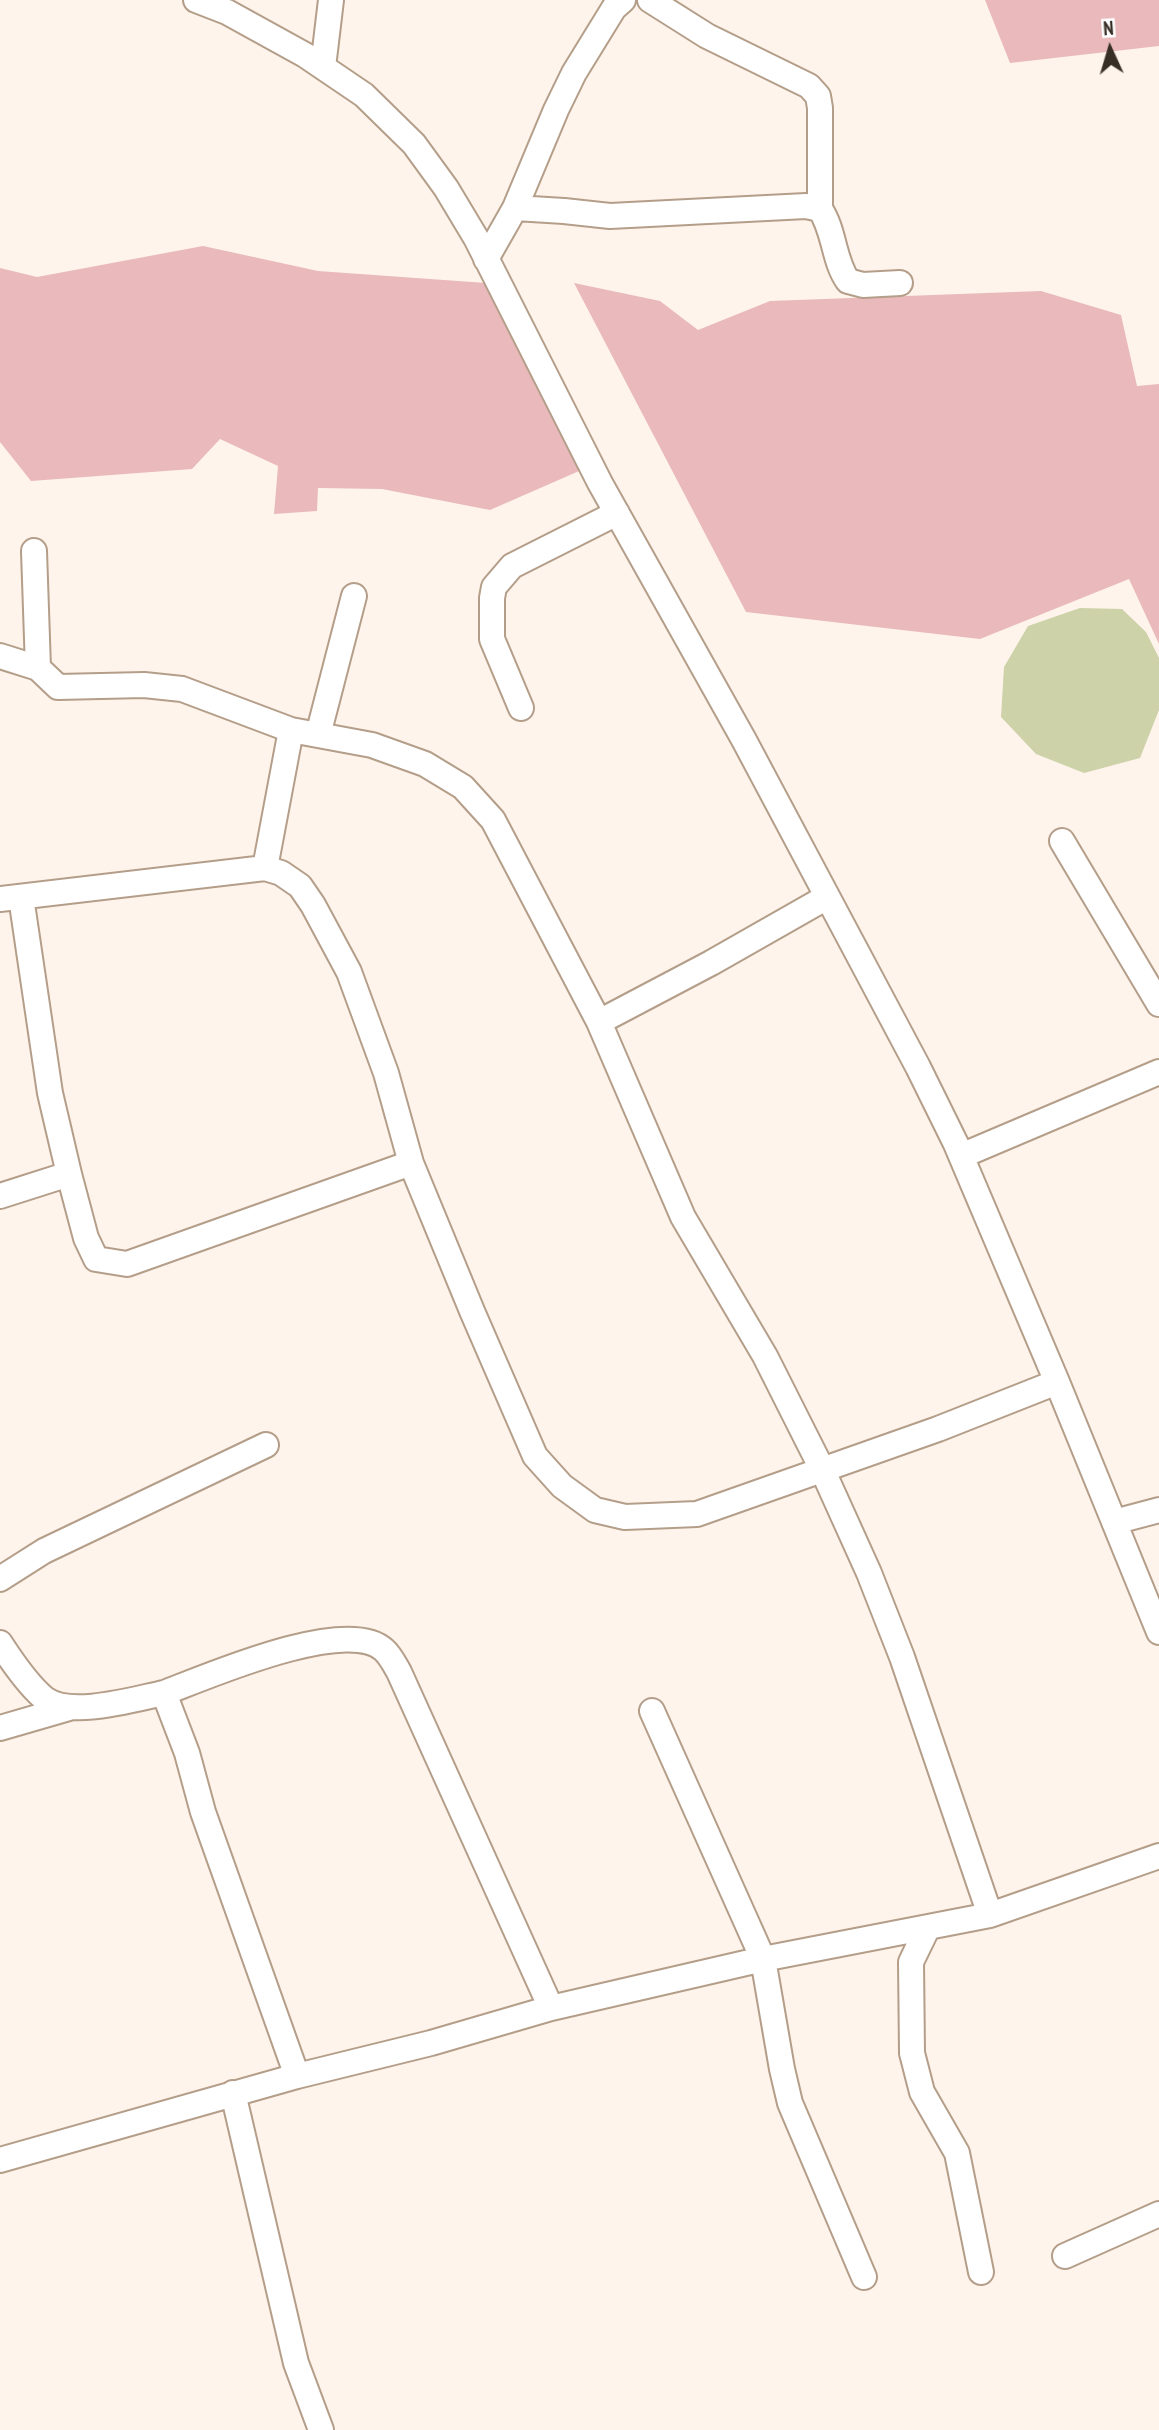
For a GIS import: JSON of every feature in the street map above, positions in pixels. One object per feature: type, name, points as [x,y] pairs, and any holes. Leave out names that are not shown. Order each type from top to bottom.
[{"type":"street","points":[[196,0],[228,12],[323,67],[364,95],[414,144],[446,188],[486,258],[617,513],[744,740],[918,1067],[961,1156],[1159,1632]]},
{"type":"street","points":[[323,67],[331,0]]},
{"type":"street","points":[[486,258],[515,208],[574,73],[614,8],[623,0]]},
{"type":"street","points":[[650,0],[707,36],[809,86],[818,96],[820,209],[825,217],[841,271],[848,281],[863,285],[900,283]]},
{"type":"street","points":[[515,208],[610,216],[806,206],[820,209]]},
{"type":"street","points":[[521,708],[492,639],[494,587],[512,566],[617,513]]},
{"type":"street","points":[[34,551],[38,668]]},
{"type":"street","points":[[318,735],[354,596]]},
{"type":"street","points":[[0,656],[38,668],[58,687],[144,685],[182,689],[291,730],[372,745],[425,764],[463,787],[493,820],[599,1022],[683,1217],[765,1356],[822,1469],[869,1573],[902,1657],[990,1915]]},
{"type":"street","points":[[265,868],[291,730]]},
{"type":"street","points":[[1062,841],[1159,1004]]},
{"type":"street","points":[[411,1163],[127,1264],[96,1259],[86,1238],[69,1174],[11,898],[265,868],[281,873],[300,886],[349,972],[386,1073],[411,1163],[535,1456],[562,1486],[595,1510],[625,1517],[697,1514],[938,1429],[1057,1382]]},
{"type":"street","points":[[599,1022],[711,963],[827,897]]},
{"type":"street","points":[[961,1156],[1159,1072]]},
{"type":"street","points":[[0,1196],[69,1174]]},
{"type":"street","points":[[0,1579],[44,1551],[266,1445]]},
{"type":"street","points":[[1114,1522],[1159,1510]]},
{"type":"street","points":[[0,1728],[69,1708],[118,1703],[164,1693],[274,1652],[340,1639],[366,1642],[384,1649],[399,1672],[551,2008]]},
{"type":"street","points":[[0,1643],[46,1700],[69,1708]]},
{"type":"street","points":[[164,1693],[297,2077]]},
{"type":"street","points":[[652,1711],[763,1959],[782,2069],[793,2113],[864,2277]]},
{"type":"street","points":[[0,2160],[233,2093],[431,2043],[551,2008],[763,1959],[990,1915],[1159,1856]]},
{"type":"street","points":[[928,1927],[911,1962],[912,2053],[922,2092],[957,2153],[981,2272]]},
{"type":"street","points":[[233,2093],[296,2363],[321,2430]]},
{"type":"street","points":[[1065,2256],[1159,2214]]},
{"type":"shaded area","points":[[985,0],[1159,0],[1159,46],[1010,63]]},
{"type":"shaded area","points":[[203,246],[318,271],[486,283],[586,468],[490,510],[382,489],[318,488],[317,511],[274,514],[278,466],[220,439],[192,469],[31,481],[0,442],[0,268],[37,277]]},
{"type":"shaded area","points":[[574,283],[660,301],[698,330],[770,301],[1041,291],[1121,315],[1137,386],[1159,384],[1159,644],[1129,579],[980,639],[746,612]]},
{"type":"shaded area","points":[[1080,608],[1122,609],[1146,632],[1159,658],[1159,710],[1140,758],[1084,773],[1036,754],[1001,717],[1004,667],[1028,626]]}]
